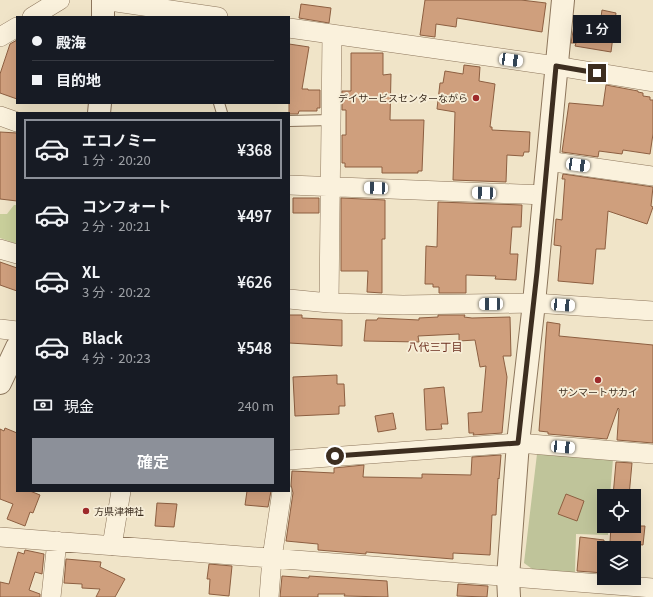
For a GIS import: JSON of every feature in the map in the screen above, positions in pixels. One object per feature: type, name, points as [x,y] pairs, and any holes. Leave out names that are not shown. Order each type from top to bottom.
[{"type":"street","points":[[34,16],[60,0]]},
{"type":"street","points":[[103,16],[103,0],[211,16]]},
{"type":"street","points":[[508,587],[518,443],[545,195],[547,160],[563,0]]},
{"type":"street","points":[[0,37],[16,28]]},
{"type":"street","points":[[290,28],[556,66],[653,82]]},
{"type":"street","points":[[329,303],[332,34]]},
{"type":"street","points":[[0,116],[16,122]]},
{"type":"street","points":[[547,160],[653,176]]},
{"type":"street","points":[[290,185],[545,195]]},
{"type":"street","points":[[0,249],[16,254]]},
{"type":"street","points":[[290,299],[329,303],[403,305],[534,303],[653,311]]},
{"type":"street","points":[[0,328],[16,331]]},
{"type":"street","points":[[0,383],[16,349]]},
{"type":"street","points":[[290,460],[518,443],[653,454]]},
{"type":"street","points":[[112,546],[121,492]]},
{"type":"street","points":[[269,597],[272,558],[282,492]]},
{"type":"street","points":[[0,537],[272,558],[508,587],[653,588]]},
{"type":"street","points":[[51,597],[57,541]]},
{"type":"lane","points":[[290,121],[331,120]]},
{"type":"green space","points":[[14,205],[16,205],[16,244],[0,238],[0,214],[7,214]]},
{"type":"green space","points":[[537,454],[613,459],[611,489],[597,489],[597,533],[608,533],[608,535],[576,534],[575,574],[535,571],[524,563]]},
{"type":"building","points":[[425,0],[521,0],[546,3],[542,32],[457,18],[456,27],[436,24],[435,37],[420,35]]},
{"type":"building","points":[[301,4],[331,8],[329,23],[299,18]]},
{"type":"building","points":[[602,10],[616,13],[611,52],[575,46],[576,43],[571,43],[575,20],[600,24]]},
{"type":"building","points":[[16,41],[16,99],[0,93],[0,74],[10,44]]},
{"type":"building","points":[[290,44],[309,47],[302,89],[320,90],[320,108],[317,108],[317,111],[299,111],[298,114],[290,114]]},
{"type":"building","points":[[351,53],[383,53],[383,75],[391,74],[390,120],[424,120],[422,171],[418,171],[418,173],[382,173],[382,167],[345,167],[345,163],[342,163],[342,135],[346,135],[346,110],[342,110],[342,91],[351,91]]},
{"type":"building","points":[[464,65],[480,67],[479,81],[495,84],[490,127],[492,127],[492,130],[530,132],[529,152],[524,152],[523,156],[507,155],[506,182],[453,180],[455,112],[437,109],[440,83],[443,83],[445,71],[463,74]]},
{"type":"building","points":[[606,85],[638,91],[643,93],[643,96],[650,97],[650,100],[653,100],[653,134],[650,154],[623,150],[622,154],[599,151],[598,157],[562,152],[569,103],[603,106]]},
{"type":"building","points":[[0,132],[16,133],[16,201],[0,199]]},
{"type":"building","points":[[563,174],[653,187],[651,206],[653,207],[647,224],[608,211],[605,249],[596,249],[593,284],[558,281],[561,246],[554,245],[556,219],[562,220],[565,179],[562,179]]},
{"type":"building","points":[[293,198],[319,198],[319,213],[293,213]]},
{"type":"building","points":[[341,198],[385,200],[385,239],[382,239],[382,293],[367,292],[368,271],[341,271]]},
{"type":"building","points":[[438,202],[522,205],[521,227],[512,227],[510,254],[518,254],[516,280],[495,279],[496,276],[466,275],[466,293],[439,293],[439,287],[433,287],[433,284],[425,284],[426,246],[437,247]]},
{"type":"building","points":[[0,262],[16,268],[16,291],[0,285]]},
{"type":"building","points":[[290,315],[302,315],[302,318],[342,320],[342,346],[290,343]]},
{"type":"building","points":[[438,315],[465,315],[464,317],[472,318],[510,317],[511,356],[503,356],[507,377],[502,433],[473,435],[474,433],[469,433],[468,413],[482,412],[486,366],[480,367],[475,340],[459,341],[459,334],[418,336],[419,342],[364,341],[366,320],[377,320],[378,318],[419,320],[419,318],[438,317]]},
{"type":"building","name":"サンマートサカイ","points":[[547,322],[560,324],[559,336],[653,345],[653,443],[617,440],[618,408],[607,439],[548,434],[548,432],[539,431]]},
{"type":"building","points":[[337,375],[337,384],[344,384],[345,406],[339,406],[339,414],[295,416],[293,377]]},
{"type":"building","points":[[444,387],[448,424],[441,424],[442,429],[426,430],[424,389]]},
{"type":"building","points":[[393,413],[396,429],[378,432],[375,416]]},
{"type":"building","points":[[5,428],[16,433],[16,492],[32,492],[40,495],[33,513],[30,512],[25,526],[7,519],[13,504],[0,499],[0,429],[4,431]]},
{"type":"building","points":[[501,455],[496,515],[492,515],[490,555],[453,553],[453,559],[366,552],[366,554],[318,550],[318,544],[286,541],[293,493],[291,485],[292,471],[334,473],[334,468],[364,465],[363,477],[422,478],[422,474],[471,475],[472,457]]},
{"type":"building","points":[[616,462],[632,463],[630,489],[614,489]]},
{"type":"building","points":[[247,492],[271,492],[268,507],[245,505]]},
{"type":"building","points":[[566,494],[584,501],[577,521],[558,514]]},
{"type":"building","points":[[157,503],[177,504],[174,527],[155,526]]},
{"type":"building","points":[[641,526],[645,526],[643,545],[641,545],[641,541],[610,541],[611,533],[641,533]]},
{"type":"building","points":[[580,537],[604,540],[597,541],[597,572],[577,571]]},
{"type":"building","points":[[25,550],[44,554],[42,574],[35,572],[29,590],[40,594],[40,597],[0,597],[0,582],[9,584],[18,552],[24,554]]},
{"type":"building","points":[[66,559],[101,562],[100,567],[125,579],[115,597],[96,597],[100,589],[82,588],[82,584],[64,583]]},
{"type":"building","points":[[209,564],[232,566],[229,596],[209,594],[210,579],[207,579]]},
{"type":"building","points":[[282,576],[309,578],[309,576],[387,581],[388,597],[318,594],[318,597],[280,597]]},
{"type":"building","points":[[458,584],[488,586],[487,597],[457,596]]},
{"type":"place","name":"デイサービスセンターながら","points":[[476,98]]},
{"type":"place","name":"サンマートサカイ","points":[[598,380]]},
{"type":"place","name":"方県津神社","points":[[86,511]]},
{"type":"district","name":"八代三丁目","points":[[435,347]]},
{"type":"route","points":[[335,456],[518,443],[545,195],[556,66],[597,73]]}]
